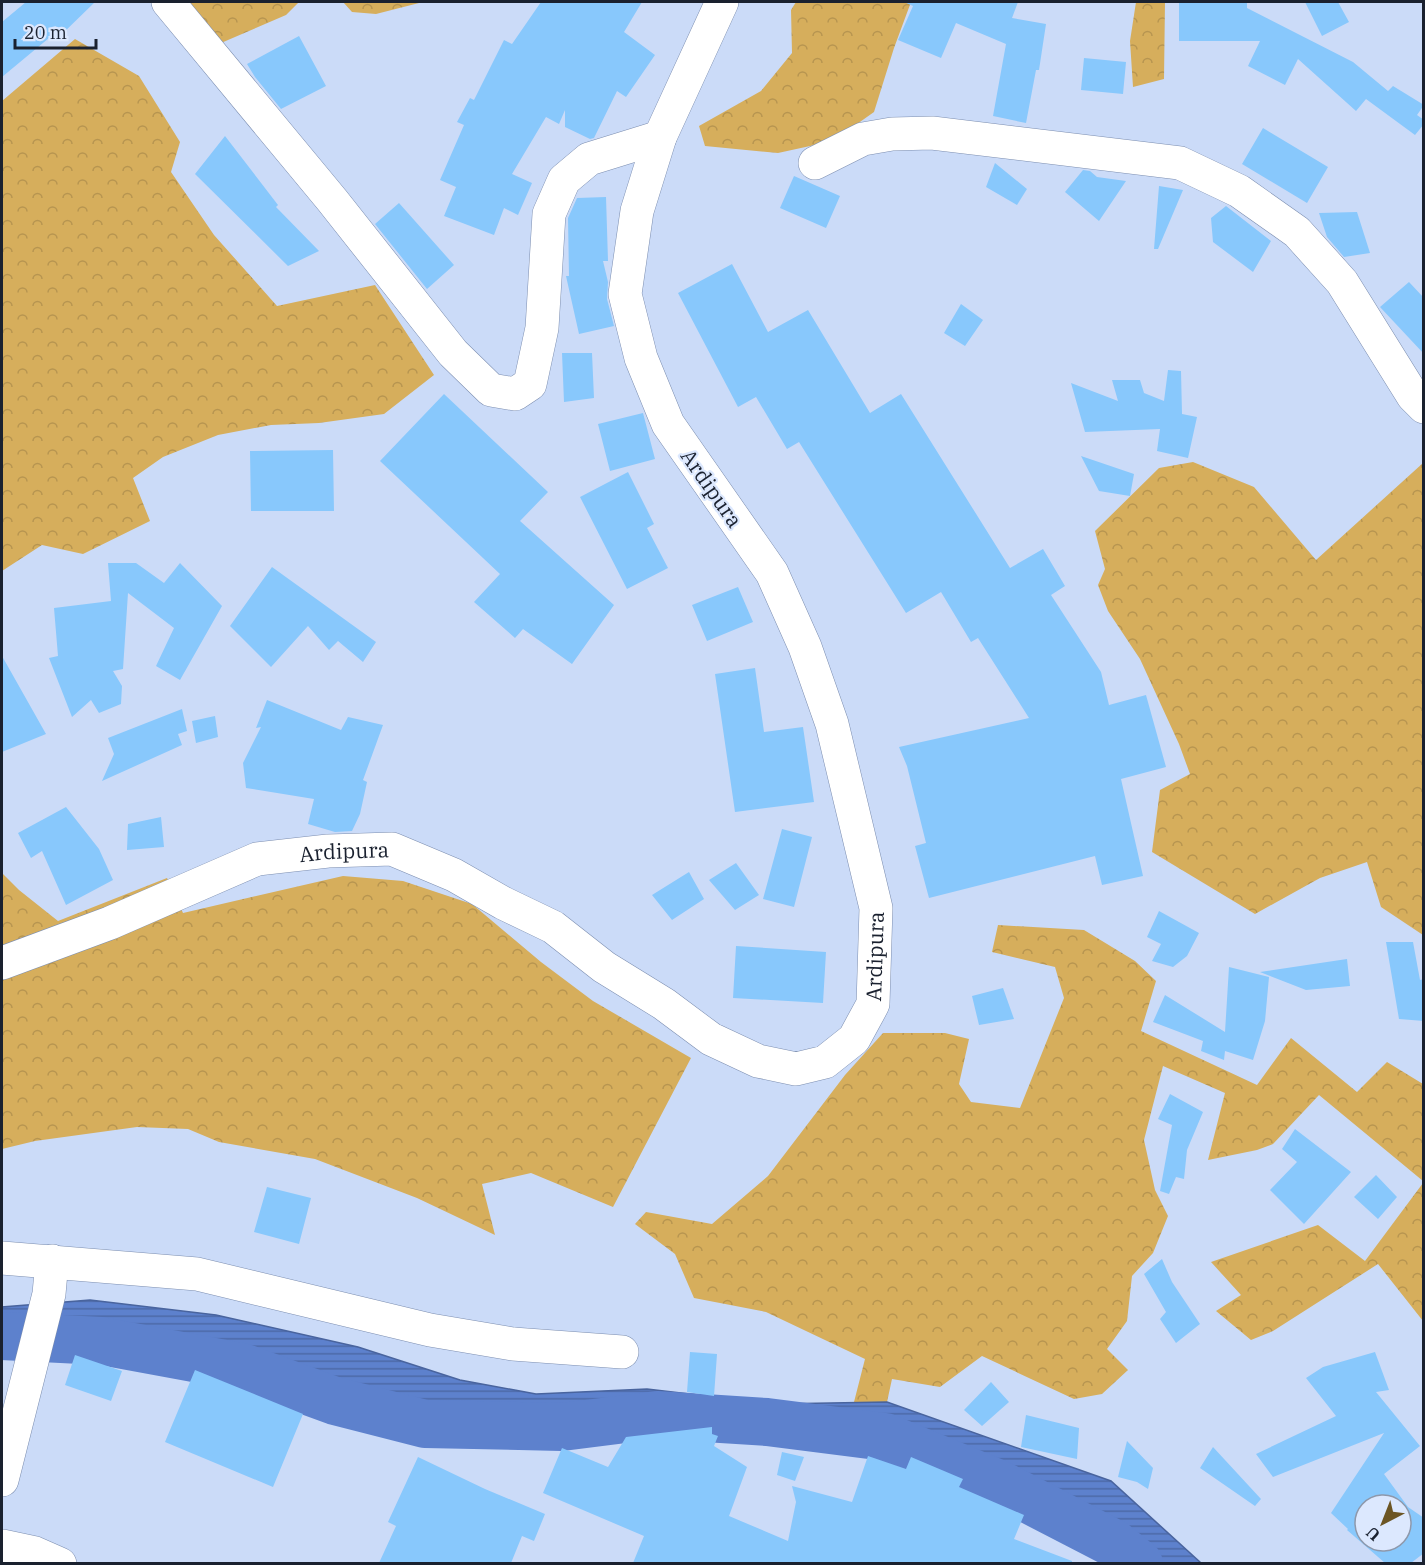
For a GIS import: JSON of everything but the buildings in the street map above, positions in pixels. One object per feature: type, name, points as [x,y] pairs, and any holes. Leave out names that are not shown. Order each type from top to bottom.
[{"type":"street","points":[[168,2],[332,200],[453,353],[491,390],[515,394],[530,384],[542,327],[549,214],[564,180],[589,159],[660,137]]},
{"type":"street","name":"Ardipura","points":[[2,963],[110,922],[257,859],[328,851],[393,849],[454,875],[503,903],[553,927],[604,967],[664,1004],[711,1040],[758,1061],[796,1069],[825,1062],[854,1039],[873,1004],[876,908],[832,724],[805,647],[772,573],[668,423],[641,358],[625,294],[637,211],[660,137],[722,2]]},
{"type":"street","points":[[815,163],[863,139],[892,134],[932,133],[1180,163],[1239,191],[1298,232],[1342,282],[1413,396],[1424,407]]},
{"type":"street","points":[[2,1258],[197,1274],[430,1330],[513,1344],[622,1352]]},
{"type":"street","points":[[2,1480],[49,1294],[52,1261]]},
{"type":"street","points":[[2,1546],[47,1558]]},
{"type":"green space","points":[[178,2],[299,2],[286,15],[221,43]]},
{"type":"green space","points":[[343,2],[423,2],[376,14],[352,12]]},
{"type":"green space","points":[[796,2],[911,2],[874,112],[833,141],[778,153],[705,146],[699,126],[761,91],[792,53],[791,10]]},
{"type":"green space","points":[[1136,2],[1165,2],[1164,79],[1133,87],[1130,41]]},
{"type":"green space","points":[[75,39],[139,76],[180,142],[171,172],[214,235],[277,306],[375,285],[434,375],[384,414],[319,423],[271,425],[218,435],[163,457],[133,478],[150,521],[83,554],[42,545],[2,571],[2,101]]},
{"type":"green space","points":[[1193,462],[1254,487],[1316,560],[1423,463],[1423,935],[1381,907],[1367,862],[1320,878],[1255,914],[1152,852],[1160,790],[1190,774],[1179,744],[1140,659],[1108,611],[1098,585],[1105,569],[1095,531],[1159,468]]},
{"type":"green space","points":[[2,873],[19,890],[58,921],[167,878],[183,913],[343,876],[403,881],[472,904],[541,962],[593,1001],[691,1058],[613,1207],[531,1173],[482,1184],[495,1235],[417,1198],[315,1159],[219,1142],[188,1129],[137,1127],[35,1141],[2,1149]]},
{"type":"green space","points":[[998,925],[1084,930],[1135,961],[1156,981],[1141,1031],[1257,1085],[1291,1038],[1357,1092],[1387,1062],[1423,1084],[1423,1181],[1319,1095],[1273,1144],[1257,1150],[1208,1160],[1225,1093],[1163,1066],[1144,1140],[1155,1190],[1168,1216],[1153,1253],[1132,1276],[1127,1321],[1107,1349],[1128,1370],[1102,1394],[1074,1399],[982,1356],[940,1387],[892,1379],[887,1402],[854,1402],[865,1359],[766,1312],[694,1298],[675,1254],[635,1224],[646,1212],[712,1224],[768,1176],[845,1075],[883,1033],[945,1033],[969,1039],[959,1084],[971,1102],[1020,1108],[1064,998],[1055,967],[992,952]]},
{"type":"green space","points":[[1423,1183],[1423,1321],[1378,1264],[1273,1331],[1251,1340],[1216,1311],[1241,1295],[1211,1262],[1318,1225],[1365,1261]]},
{"type":"water","points":[[90,1300],[216,1315],[358,1347],[460,1380],[536,1394],[647,1389],[774,1404],[887,1402],[1111,1481],[1201,1563],[1151,1563],[1050,1486],[949,1445],[864,1426],[803,1418],[641,1409],[539,1418],[473,1418],[396,1400],[232,1355],[139,1338],[62,1335],[2,1336],[2,1307]]},
{"type":"waterway","points":[[2,1336],[101,1341],[242,1367],[335,1401],[425,1424],[562,1427],[657,1415],[767,1422],[885,1437],[999,1484],[1113,1543],[1139,1564]]}]
